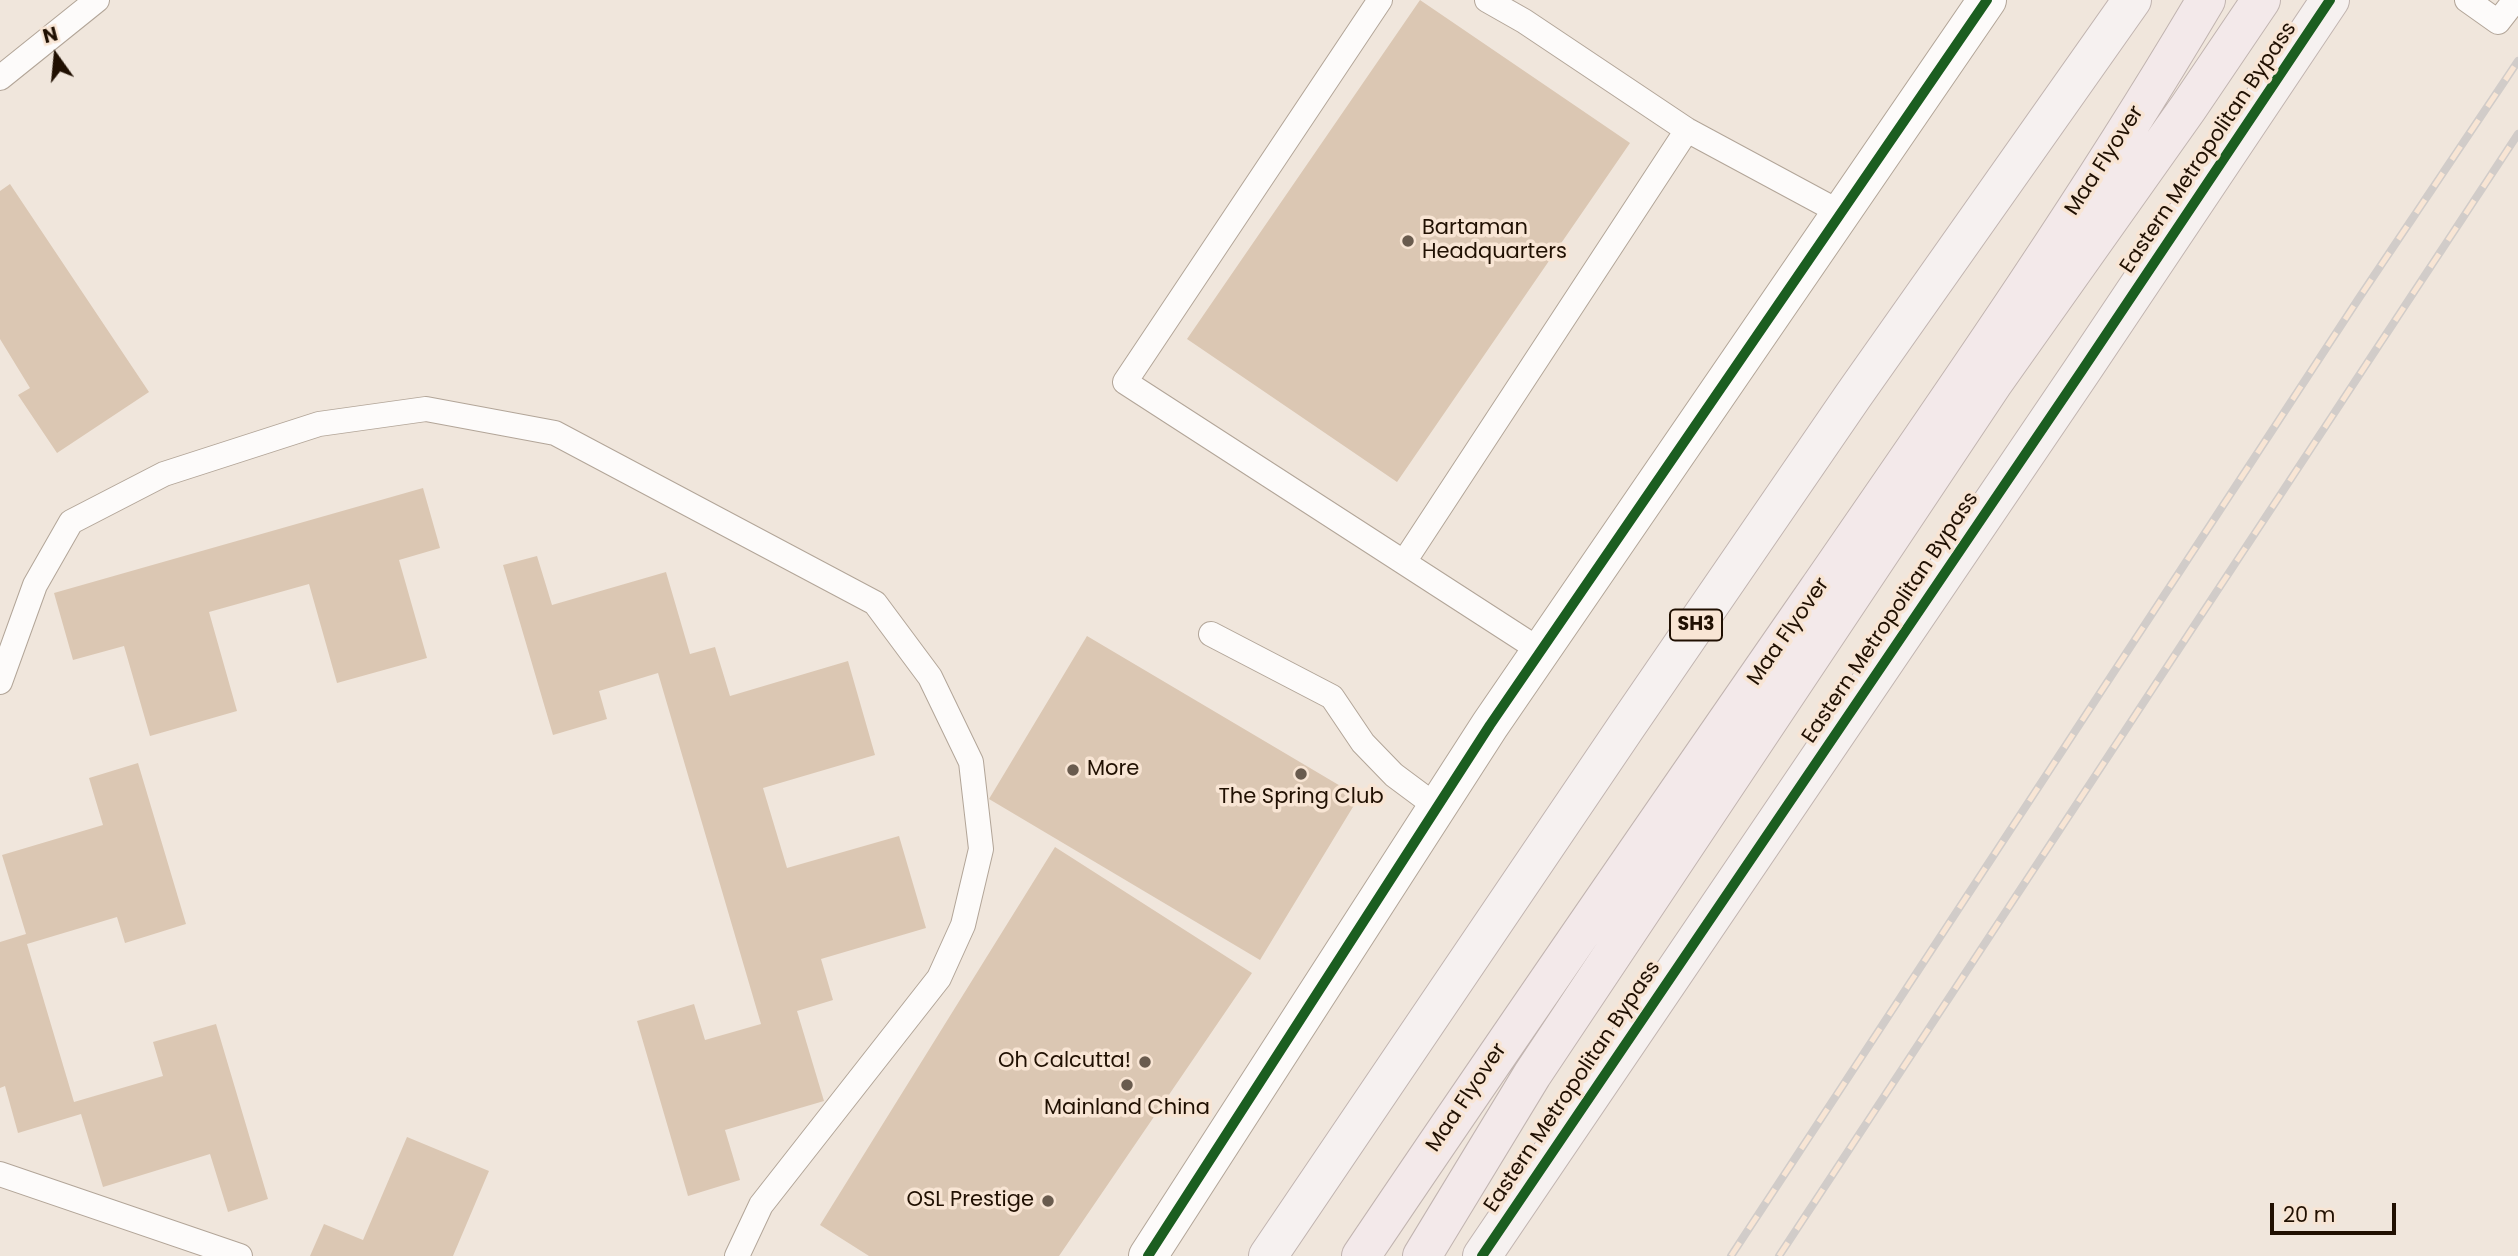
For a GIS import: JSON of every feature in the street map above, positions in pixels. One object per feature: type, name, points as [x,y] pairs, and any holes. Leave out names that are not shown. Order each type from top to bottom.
[{"type":"highway","name":"Maa Flyover","points":[[1361,1256],[1473,1089],[1970,371],[2168,64],[2206,0]]},
{"type":"highway","name":"Maa Flyover","points":[[1422,1256],[1532,1075],[1994,382],[2261,0]]},
{"type":"main road","name":"SH3","points":[[1268,1256],[1853,396],[2132,0]]},
{"type":"main road","name":"Eastern Metropolitan Bypass","points":[[1482,1256],[2330,0]]},
{"type":"street","points":[[1147,1256],[1541,651],[1987,0]]},
{"type":"lane","points":[[0,78],[97,0]]},
{"type":"lane","points":[[1380,0],[1125,382],[1541,651]]},
{"type":"lane","points":[[1487,0],[1524,21],[1687,130],[1841,213]]},
{"type":"lane","points":[[2467,0],[2498,22],[2515,0]]},
{"type":"lane","points":[[1404,562],[1687,130]]},
{"type":"lane","points":[[0,682],[35,585],[71,522],[164,474],[319,424],[426,409],[555,433],[875,603],[930,677],[971,762],[981,849],[962,925],[939,978],[761,1205],[737,1256]]},
{"type":"lane","points":[[1211,634],[1332,697],[1363,743],[1394,775],[1437,807]]},
{"type":"lane","points":[[0,1174],[240,1256]]},
{"type":"building","name":"Bartaman Headquarters","points":[[1420,0],[1630,143],[1397,482],[1187,339]]},
{"type":"building","points":[[10,184],[149,392],[57,453],[18,395],[30,388],[0,339],[0,191]]},
{"type":"building","points":[[423,488],[440,548],[399,560],[427,658],[337,683],[309,584],[209,612],[237,711],[150,736],[124,646],[73,660],[54,593]]},
{"type":"building","points":[[537,556],[552,605],[666,572],[690,654],[715,647],[730,696],[848,661],[875,755],[763,788],[787,868],[899,836],[926,928],[821,959],[833,1000],[797,1011],[824,1101],[725,1130],[740,1180],[688,1196],[637,1021],[694,1004],[705,1040],[761,1024],[658,673],[599,691],[607,719],[553,735],[503,565]]},
{"type":"building","points":[[1087,636],[1359,797],[1260,960],[989,799]]},
{"type":"building","points":[[138,763],[186,924],[125,943],[117,917],[27,944],[74,1102],[163,1076],[153,1042],[216,1024],[268,1199],[228,1212],[210,1154],[103,1187],[81,1114],[18,1133],[5,1086],[0,1088],[0,942],[26,934],[2,855],[103,825],[89,778]]},
{"type":"building","points":[[1055,847],[1252,973],[1059,1256],[869,1256],[820,1225]]},
{"type":"building","points":[[407,1137],[489,1171],[453,1256],[310,1256],[324,1224],[363,1240]]},
{"type":"railway","points":[[1731,1256],[2359,298],[2518,61]]},
{"type":"railway","points":[[1779,1256],[2518,134]]},
{"type":"cycle path","points":[[1148,1256],[1490,725],[1987,0]]},
{"type":"cycle path","points":[[1482,1256],[2330,0]]},
{"type":"place","name":"Bartaman Headquarters","points":[[1408,241]]},
{"type":"place","name":"More","points":[[1073,770]]},
{"type":"place","name":"The Spring Club","points":[[1301,774]]},
{"type":"place","name":"Oh Calcutta!","points":[[1145,1062]]},
{"type":"place","name":"Mainland China","points":[[1127,1085]]},
{"type":"place","name":"OSL Prestige","points":[[1048,1201]]}]
